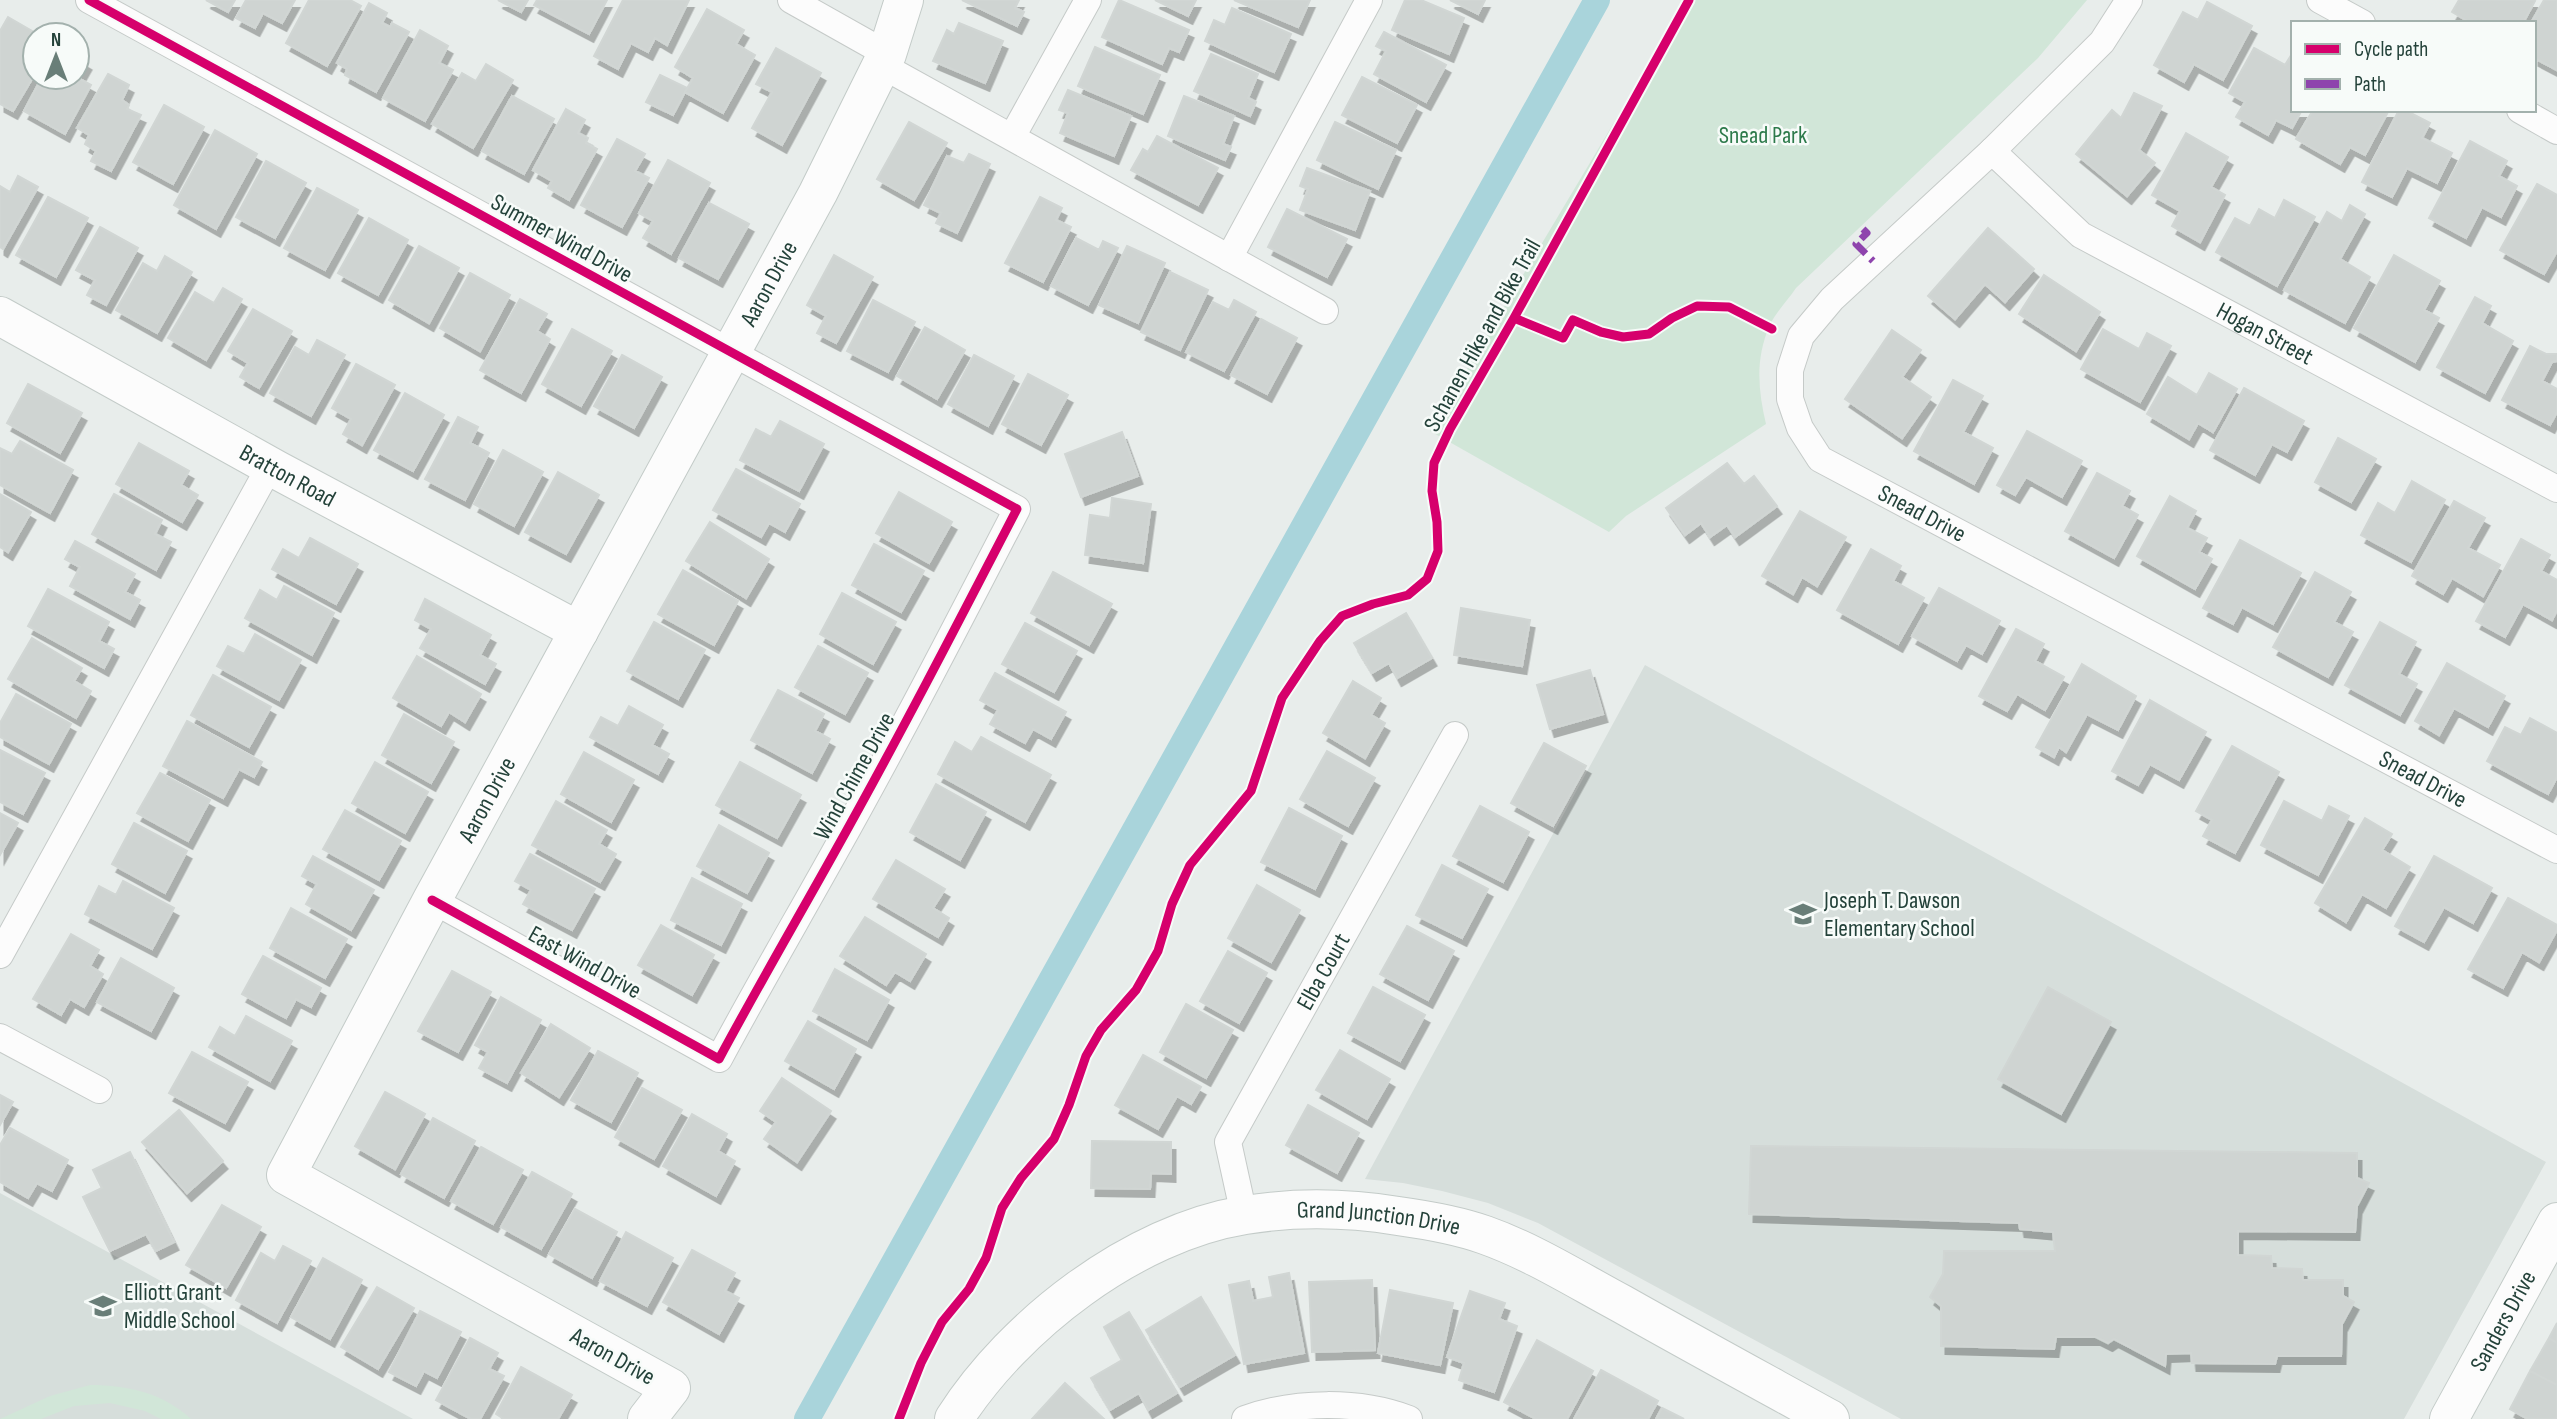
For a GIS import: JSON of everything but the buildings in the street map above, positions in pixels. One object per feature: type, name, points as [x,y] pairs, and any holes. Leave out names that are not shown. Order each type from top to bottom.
[{"type":"street","name":"Summer Wind Drive","points":[[89,0],[730,354],[885,434],[1017,509]]},
{"type":"street","points":[[791,0],[1012,137],[1325,311]]},
{"type":"street","name":"Aaron Drive","points":[[648,1419],[671,1388],[286,1175],[432,900],[818,193],[884,60],[904,0]]},
{"type":"street","points":[[1012,137],[1088,0]]},
{"type":"street","points":[[1229,258],[1369,0]]},
{"type":"street","name":"Snead Drive","points":[[2129,0],[2102,42],[1992,151],[1832,299],[1801,335],[1790,370],[1790,399],[1800,428],[1820,459],[2557,850]]},
{"type":"street","points":[[2320,0],[2358,21]]},
{"type":"street","points":[[2524,112],[2557,131]]},
{"type":"street","name":"Hogan Street","points":[[1992,151],[2081,236],[2557,489]]},
{"type":"street","name":"Bratton Road","points":[[2,323],[579,631]]},
{"type":"street","points":[[0,955],[270,466]]},
{"type":"street","name":"Wind Chime Drive","points":[[719,1059],[926,685],[1017,509]]},
{"type":"street","name":"Elba Court","points":[[1244,1215],[1228,1142],[1455,735]]},
{"type":"street","name":"East Wind Drive","points":[[432,900],[719,1059]]},
{"type":"street","points":[[0,1037],[99,1090]]},
{"type":"street","name":"Grand Junction Drive","points":[[954,1419],[967,1398],[1003,1354],[1045,1315],[1093,1280],[1142,1252],[1190,1230],[1244,1215],[1310,1210],[1370,1212],[1427,1220],[1485,1235],[1545,1262],[1830,1419]]},
{"type":"street","name":"Sanders Drive","points":[[2449,1419],[2557,1222]]},
{"type":"street","points":[[1245,1419],[1268,1410],[1337,1404],[1395,1413],[1409,1419]]},
{"type":"shaded area","name":"Joseph T. Dawson Elementary School","points":[[1645,665],[2546,1162],[2404,1419],[1901,1419],[1538,1223],[1488,1203],[1442,1191],[1365,1179]]},
{"type":"shaded area","name":"Elliott Grant Middle School","points":[[0,1193],[413,1419],[0,1419]]},
{"type":"green space","name":"Snead Park","points":[[1687,0],[2087,0],[2038,58],[1796,288],[1775,315],[1765,337],[1759,374],[1766,424],[1626,516],[1609,532],[1430,431]]},
{"type":"green space","points":[[90,1385],[144,1392],[169,1403],[191,1419],[161,1419],[145,1411],[110,1403],[74,1406],[41,1419],[0,1419],[50,1396]]},
{"type":"waterway","points":[[807,1419],[1597,0]]},
{"type":"marked path","points":[[1863,229],[1867,233],[1856,244],[1873,261]]},
{"type":"cycle path","points":[[89,0],[1017,509],[880,769],[719,1059],[432,900]]},
{"type":"cycle path","name":"Schanen Hike and Bike Trail","points":[[899,1419],[921,1363],[942,1322],[969,1289],[986,1258],[1002,1208],[1021,1178],[1054,1139],[1086,1056],[1101,1030],[1136,990],[1158,951],[1172,904],[1190,865],[1251,791],[1282,698],[1320,641],[1342,616],[1408,595],[1427,579],[1438,551],[1432,491],[1434,463],[1450,429],[1689,0]]},
{"type":"cycle path","name":"Schanen Hike and Bike Trail","points":[[1514,318],[1563,338],[1573,320],[1601,332],[1623,337],[1649,334],[1672,318],[1697,306],[1729,307],[1772,329]]},
{"type":"place","name":"Joseph T. Dawson Elementary School","points":[[1803,914]]},
{"type":"place","name":"Elliott Grant Middle School","points":[[103,1306]]}]
